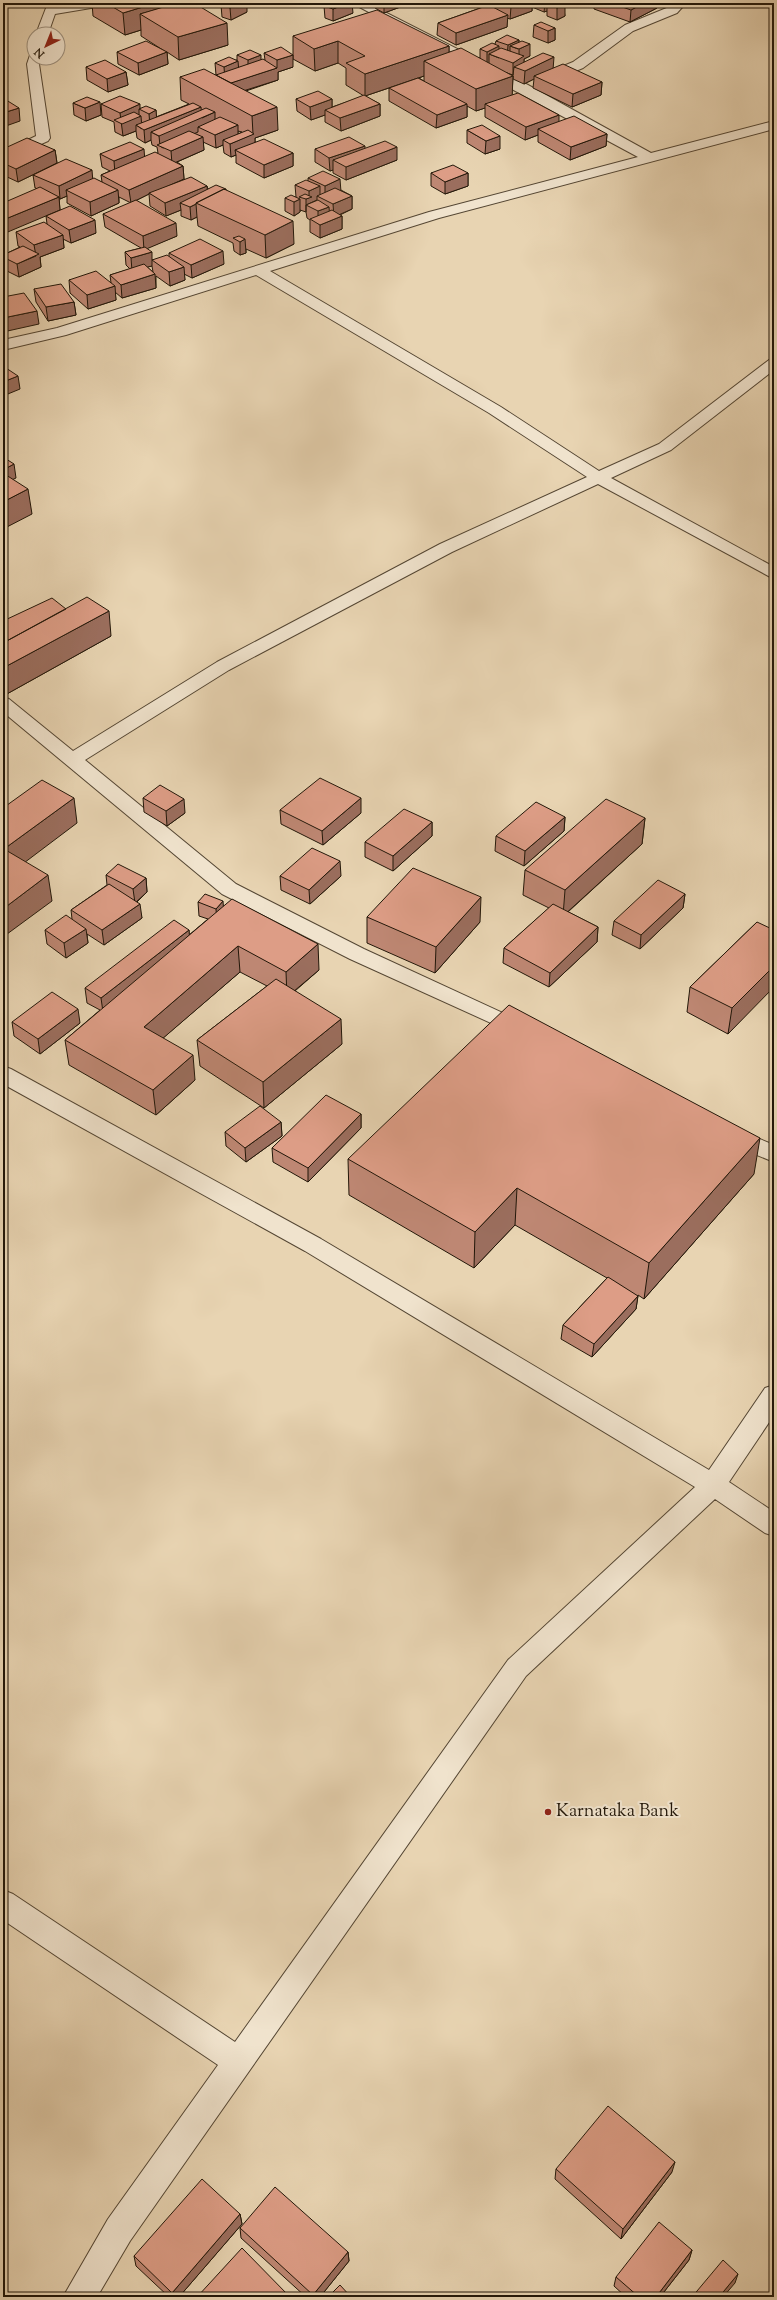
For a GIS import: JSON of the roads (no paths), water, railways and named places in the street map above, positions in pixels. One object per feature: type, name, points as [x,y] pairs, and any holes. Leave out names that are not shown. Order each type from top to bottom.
[{"type":"street","points":[[45,26],[50,11],[97,3]]},
{"type":"street","points":[[358,3],[523,88],[650,158]]},
{"type":"street","points":[[523,88],[578,65],[629,28],[673,10],[680,3]]},
{"type":"street","points":[[3,157],[43,138],[32,66]]},
{"type":"street","points":[[3,345],[61,332],[434,215],[774,125]]},
{"type":"street","points":[[259,271],[494,410],[598,478],[774,574]]},
{"type":"street","points":[[72,760],[223,666],[446,548],[665,447],[774,363]]},
{"type":"street","points":[[3,703],[229,889],[357,954],[540,1038]]},
{"type":"street","points":[[3,1074],[313,1245],[713,1485],[774,1525]]},
{"type":"street","points":[[712,1126],[774,1154]]},
{"type":"street","points":[[79,2297],[119,2230],[517,1668],[713,1485],[774,1395]]},
{"type":"street","points":[[3,1904],[239,2062]]},
{"type":"place","name":"Karnataka Bank","points":[[548,1812]]}]
